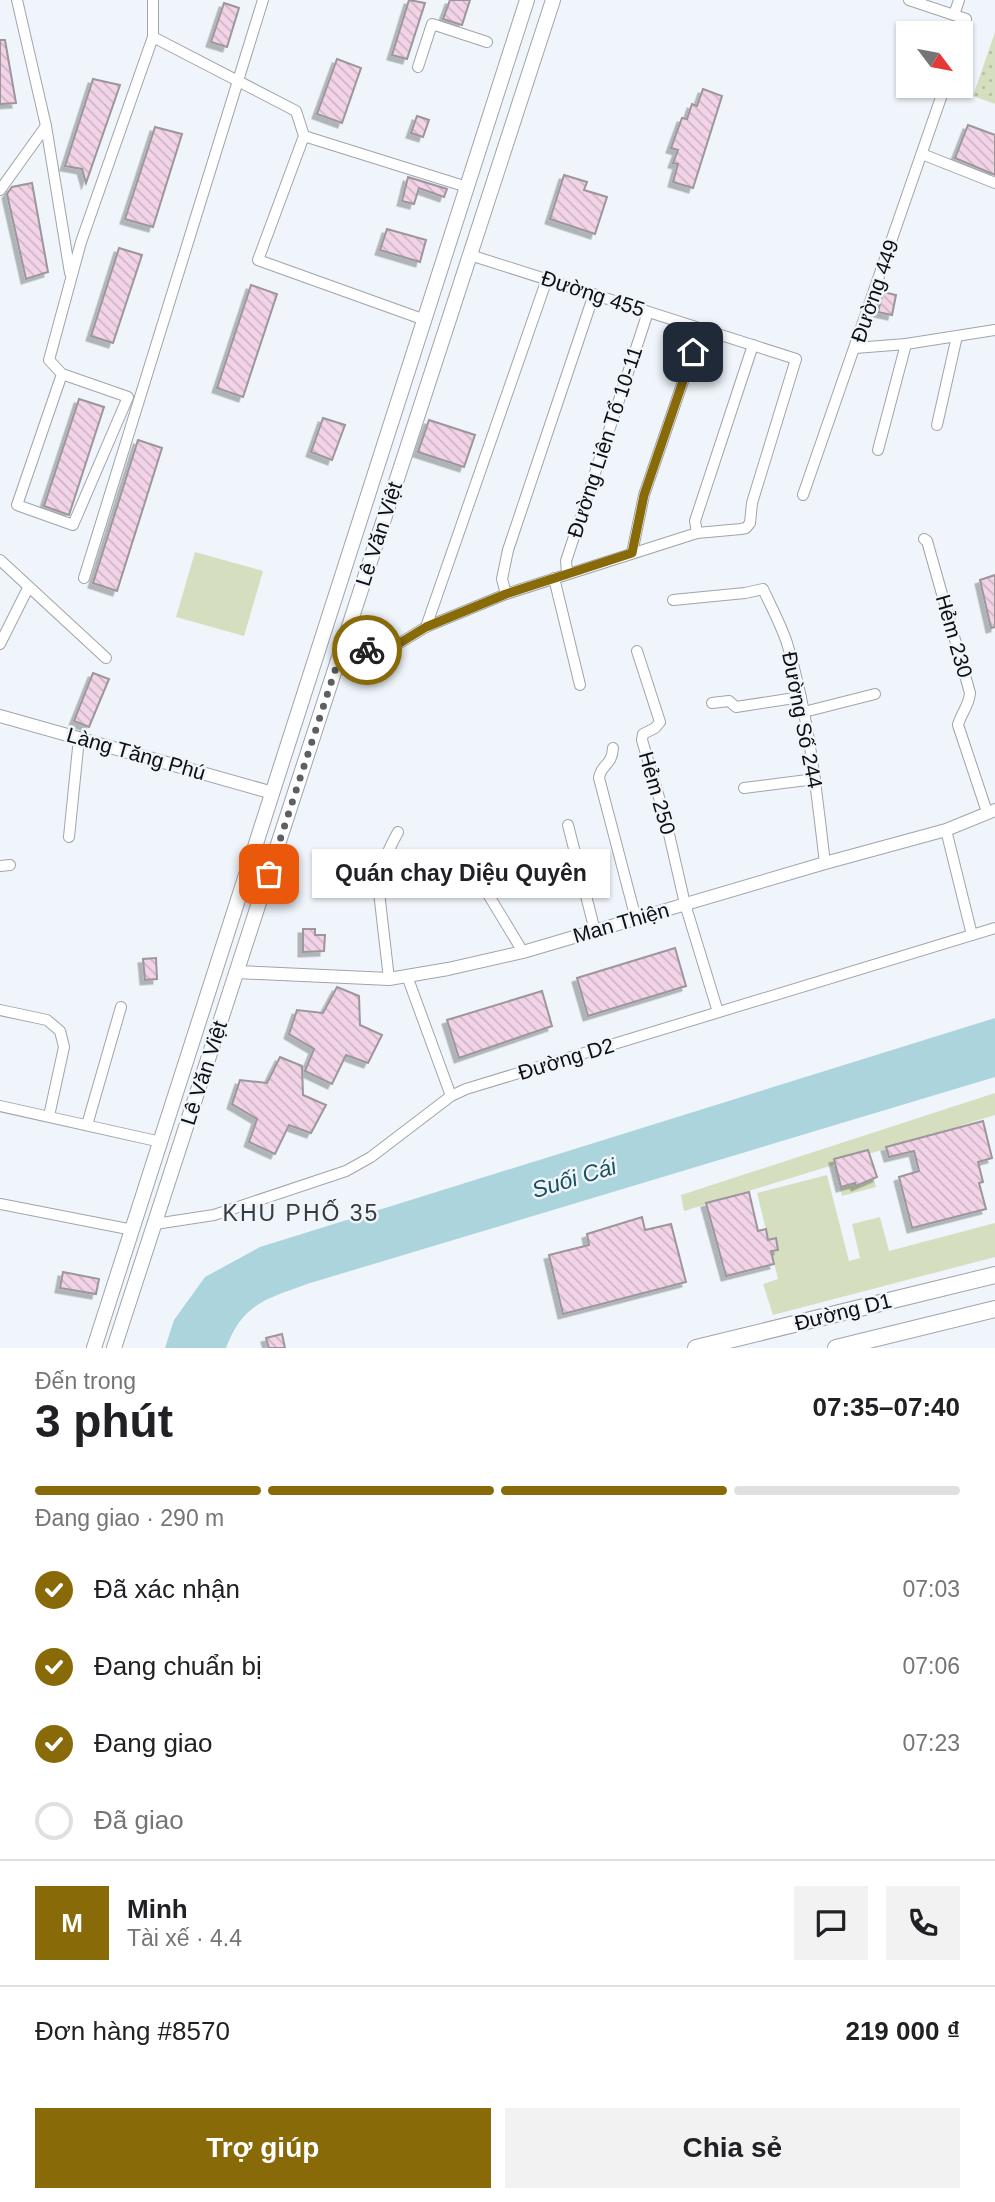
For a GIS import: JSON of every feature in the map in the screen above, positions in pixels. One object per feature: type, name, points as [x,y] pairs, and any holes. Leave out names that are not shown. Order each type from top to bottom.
[{"type":"main road","name":"Lê Văn Việt","points":[[94,1348],[527,0]]},
{"type":"main road","name":"Lê Văn Việt","points":[[114,1348],[470,255],[548,2]]},
{"type":"main road","points":[[448,248],[470,255]]},
{"type":"main road","points":[[273,793],[293,799]]},
{"type":"main road","points":[[216,968],[237,972]]},
{"type":"main road","points":[[133,1230],[155,1224]]},
{"type":"main road","name":"Đường D1","points":[[696,1348],[950,1286],[995,1272]]},
{"type":"main road","name":"Đường D1","points":[[836,1348],[995,1310]]},
{"type":"main road","name":"Đường D1","points":[[971,1315],[985,1320],[995,1317]]},
{"type":"street","points":[[17,0],[46,126],[71,279]]},
{"type":"street","points":[[62,374],[16,505],[73,525],[128,397],[62,374],[49,360],[81,242],[153,37],[153,0]]},
{"type":"street","points":[[84,578],[263,0]]},
{"type":"street","points":[[909,0],[965,21]]},
{"type":"street","points":[[947,0],[949,13]]},
{"type":"street","points":[[949,13],[958,0]]},
{"type":"street","points":[[418,67],[434,19],[487,42]]},
{"type":"street","points":[[153,37],[296,111],[304,136],[258,260],[425,320]]},
{"type":"street","name":"Đường 449","points":[[803,495],[940,98]]},
{"type":"street","points":[[0,190],[46,126]]},
{"type":"street","points":[[304,136],[467,187]]},
{"type":"street","points":[[922,154],[995,183]]},
{"type":"street","name":"Đường 455","points":[[470,255],[796,359],[752,503],[750,523],[746,528],[696,533]]},
{"type":"street","points":[[426,627],[547,279]]},
{"type":"street","points":[[506,594],[502,579],[508,550],[594,294]]},
{"type":"street","name":"Đường Liên Tổ 10-11","points":[[567,573],[566,561],[648,312]]},
{"type":"street","points":[[632,553],[644,495],[701,328]]},
{"type":"street","points":[[855,348],[906,344],[995,330]]},
{"type":"street","points":[[937,425],[957,336]]},
{"type":"street","points":[[878,450],[906,344]]},
{"type":"street","points":[[342,649],[387,648],[409,639],[426,627],[506,594],[696,533],[695,521],[753,345]]},
{"type":"street","name":"Hẻm 230","points":[[924,539],[927,541],[970,693],[969,704],[958,725],[991,811]]},
{"type":"street","points":[[0,560],[106,658]]},
{"type":"street","points":[[554,578],[580,685]]},
{"type":"street","points":[[1,641],[28,588]]},
{"type":"street","name":"Đường Số 244","points":[[673,600],[763,589],[786,640],[801,697],[815,779],[825,863]]},
{"type":"street","name":"Hẻm 250","points":[[638,651],[660,722],[643,734],[642,740],[666,821],[685,904]]},
{"type":"street","points":[[804,712],[875,694]]},
{"type":"street","points":[[712,703],[729,701],[736,707],[801,697]]},
{"type":"street","name":"Làng Tăng Phú","points":[[0,716],[273,793]]},
{"type":"street","points":[[69,837],[79,738]]},
{"type":"street","points":[[613,748],[612,759],[602,769],[599,778],[636,919]]},
{"type":"street","points":[[744,788],[815,779]]},
{"type":"street","name":"Man Thiện","points":[[237,972],[389,979],[523,952],[946,830],[991,811]]},
{"type":"street","points":[[568,825],[595,931]]},
{"type":"street","points":[[946,830],[972,935]]},
{"type":"street","points":[[389,979],[379,880],[384,860],[398,832]]},
{"type":"street","points":[[422,860],[458,859],[466,862],[523,952]]},
{"type":"street","points":[[685,904],[718,1012]]},
{"type":"street","name":"Đường D2","points":[[155,1224],[214,1215],[346,1171],[371,1157],[451,1096],[466,1089],[995,928]]},
{"type":"street","points":[[407,976],[451,1096]]},
{"type":"street","points":[[88,1125],[121,1007]]},
{"type":"street","points":[[0,1010],[47,1020],[61,1031],[64,1047],[49,1116]]},
{"type":"street","points":[[0,1106],[161,1142]]},
{"type":"street","points":[[0,1203],[133,1230]]},
{"type":"green space","points":[[995,32],[995,104],[973,96]]},
{"type":"green space","points":[[195,552],[263,571],[244,636],[176,617]]},
{"type":"green space","points":[[995,1093],[995,1115],[684,1211],[681,1195]]},
{"type":"green space","points":[[869,1158],[876,1187],[842,1196],[834,1167]]},
{"type":"green space","points":[[827,1175],[849,1261],[860,1258],[852,1224],[880,1217],[889,1251],[995,1223],[995,1257],[773,1315],[763,1284],[778,1279],[757,1193]]},
{"type":"water","name":"Suối Cái","points":[[995,1018],[995,1077],[307,1284],[268,1299],[248,1312],[232,1333],[226,1348],[165,1348],[174,1320],[205,1277],[260,1247]]},
{"type":"building","points":[[409,0],[425,3],[407,59],[392,55]]},
{"type":"building","points":[[450,0],[470,0],[462,25],[443,19]]},
{"type":"building","points":[[224,3],[239,8],[227,47],[211,42]]},
{"type":"building","points":[[0,40],[5,40],[16,103],[0,104]]},
{"type":"building","points":[[337,59],[361,68],[342,123],[317,114]]},
{"type":"building","points":[[93,79],[120,85],[86,183],[82,169],[65,166]]},
{"type":"building","points":[[703,89],[722,96],[693,188],[673,182],[678,164],[673,163],[678,150],[671,148],[682,118],[687,119],[692,104],[697,106]]},
{"type":"building","points":[[417,116],[429,120],[423,137],[411,133]]},
{"type":"building","points":[[968,125],[995,135],[995,175],[955,158]]},
{"type":"building","points":[[155,127],[182,134],[153,227],[125,219]]},
{"type":"building","points":[[564,175],[587,182],[584,190],[607,197],[595,234],[550,219]]},
{"type":"building","points":[[408,177],[447,189],[444,197],[419,188],[414,204],[402,201]]},
{"type":"building","points":[[32,183],[48,272],[26,279],[7,194],[12,187]]},
{"type":"building","points":[[387,229],[426,240],[420,262],[380,250]]},
{"type":"building","points":[[119,248],[142,255],[113,343],[91,336]]},
{"type":"building","points":[[251,285],[277,294],[243,397],[217,388]]},
{"type":"building","points":[[883,292],[896,295],[892,315],[878,312]]},
{"type":"building","points":[[79,399],[104,407],[69,515],[44,506]]},
{"type":"building","points":[[323,418],[345,425],[332,460],[311,452]]},
{"type":"building","points":[[429,420],[475,435],[464,467],[418,452]]},
{"type":"building","points":[[138,440],[162,448],[117,591],[93,583]]},
{"type":"building","points":[[995,575],[995,627],[991,628],[980,580]]},
{"type":"building","points":[[93,673],[109,679],[89,727],[74,721]]},
{"type":"building","points":[[303,929],[315,929],[315,935],[325,935],[324,951],[303,952]]},
{"type":"building","points":[[675,948],[686,986],[588,1016],[577,978]]},
{"type":"building","points":[[156,958],[157,979],[145,980],[143,959]]},
{"type":"building","points":[[337,987],[359,996],[360,1025],[382,1035],[368,1063],[346,1055],[332,1084],[305,1071],[314,1049],[289,1034],[297,1010],[323,1013]]},
{"type":"building","points":[[542,991],[552,1026],[459,1058],[447,1020]]},
{"type":"building","points":[[280,1057],[302,1066],[303,1095],[326,1105],[311,1133],[289,1125],[275,1154],[249,1142],[257,1119],[232,1104],[240,1080],[267,1083]]},
{"type":"building","points":[[983,1121],[992,1158],[978,1162],[983,1182],[979,1183],[986,1209],[912,1228],[899,1177],[919,1171],[914,1151],[889,1157],[886,1147]]},
{"type":"building","points":[[868,1150],[877,1177],[856,1186],[855,1183],[841,1187],[834,1159]]},
{"type":"building","points":[[749,1192],[758,1231],[766,1229],[768,1240],[776,1238],[778,1250],[771,1251],[774,1264],[726,1276],[706,1203]]},
{"type":"building","points":[[642,1217],[645,1230],[671,1224],[686,1282],[563,1314],[549,1255],[589,1245],[587,1234]]},
{"type":"building","points":[[63,1272],[99,1279],[96,1294],[60,1288]]},
{"type":"building","points":[[282,1334],[285,1348],[269,1348],[266,1338]]},
{"type":"way so far","points":[[269,874],[342,649],[367,650]]},
{"type":"place","name":"Quán chay Diệu Quyên","points":[[269,874]]},
{"type":"district","name":"KHU PHỐ 35","points":[[301,1213]]},
{"type":"route","points":[[367,650],[395,646],[426,627],[506,594],[632,553],[644,495],[693,352]]}]
